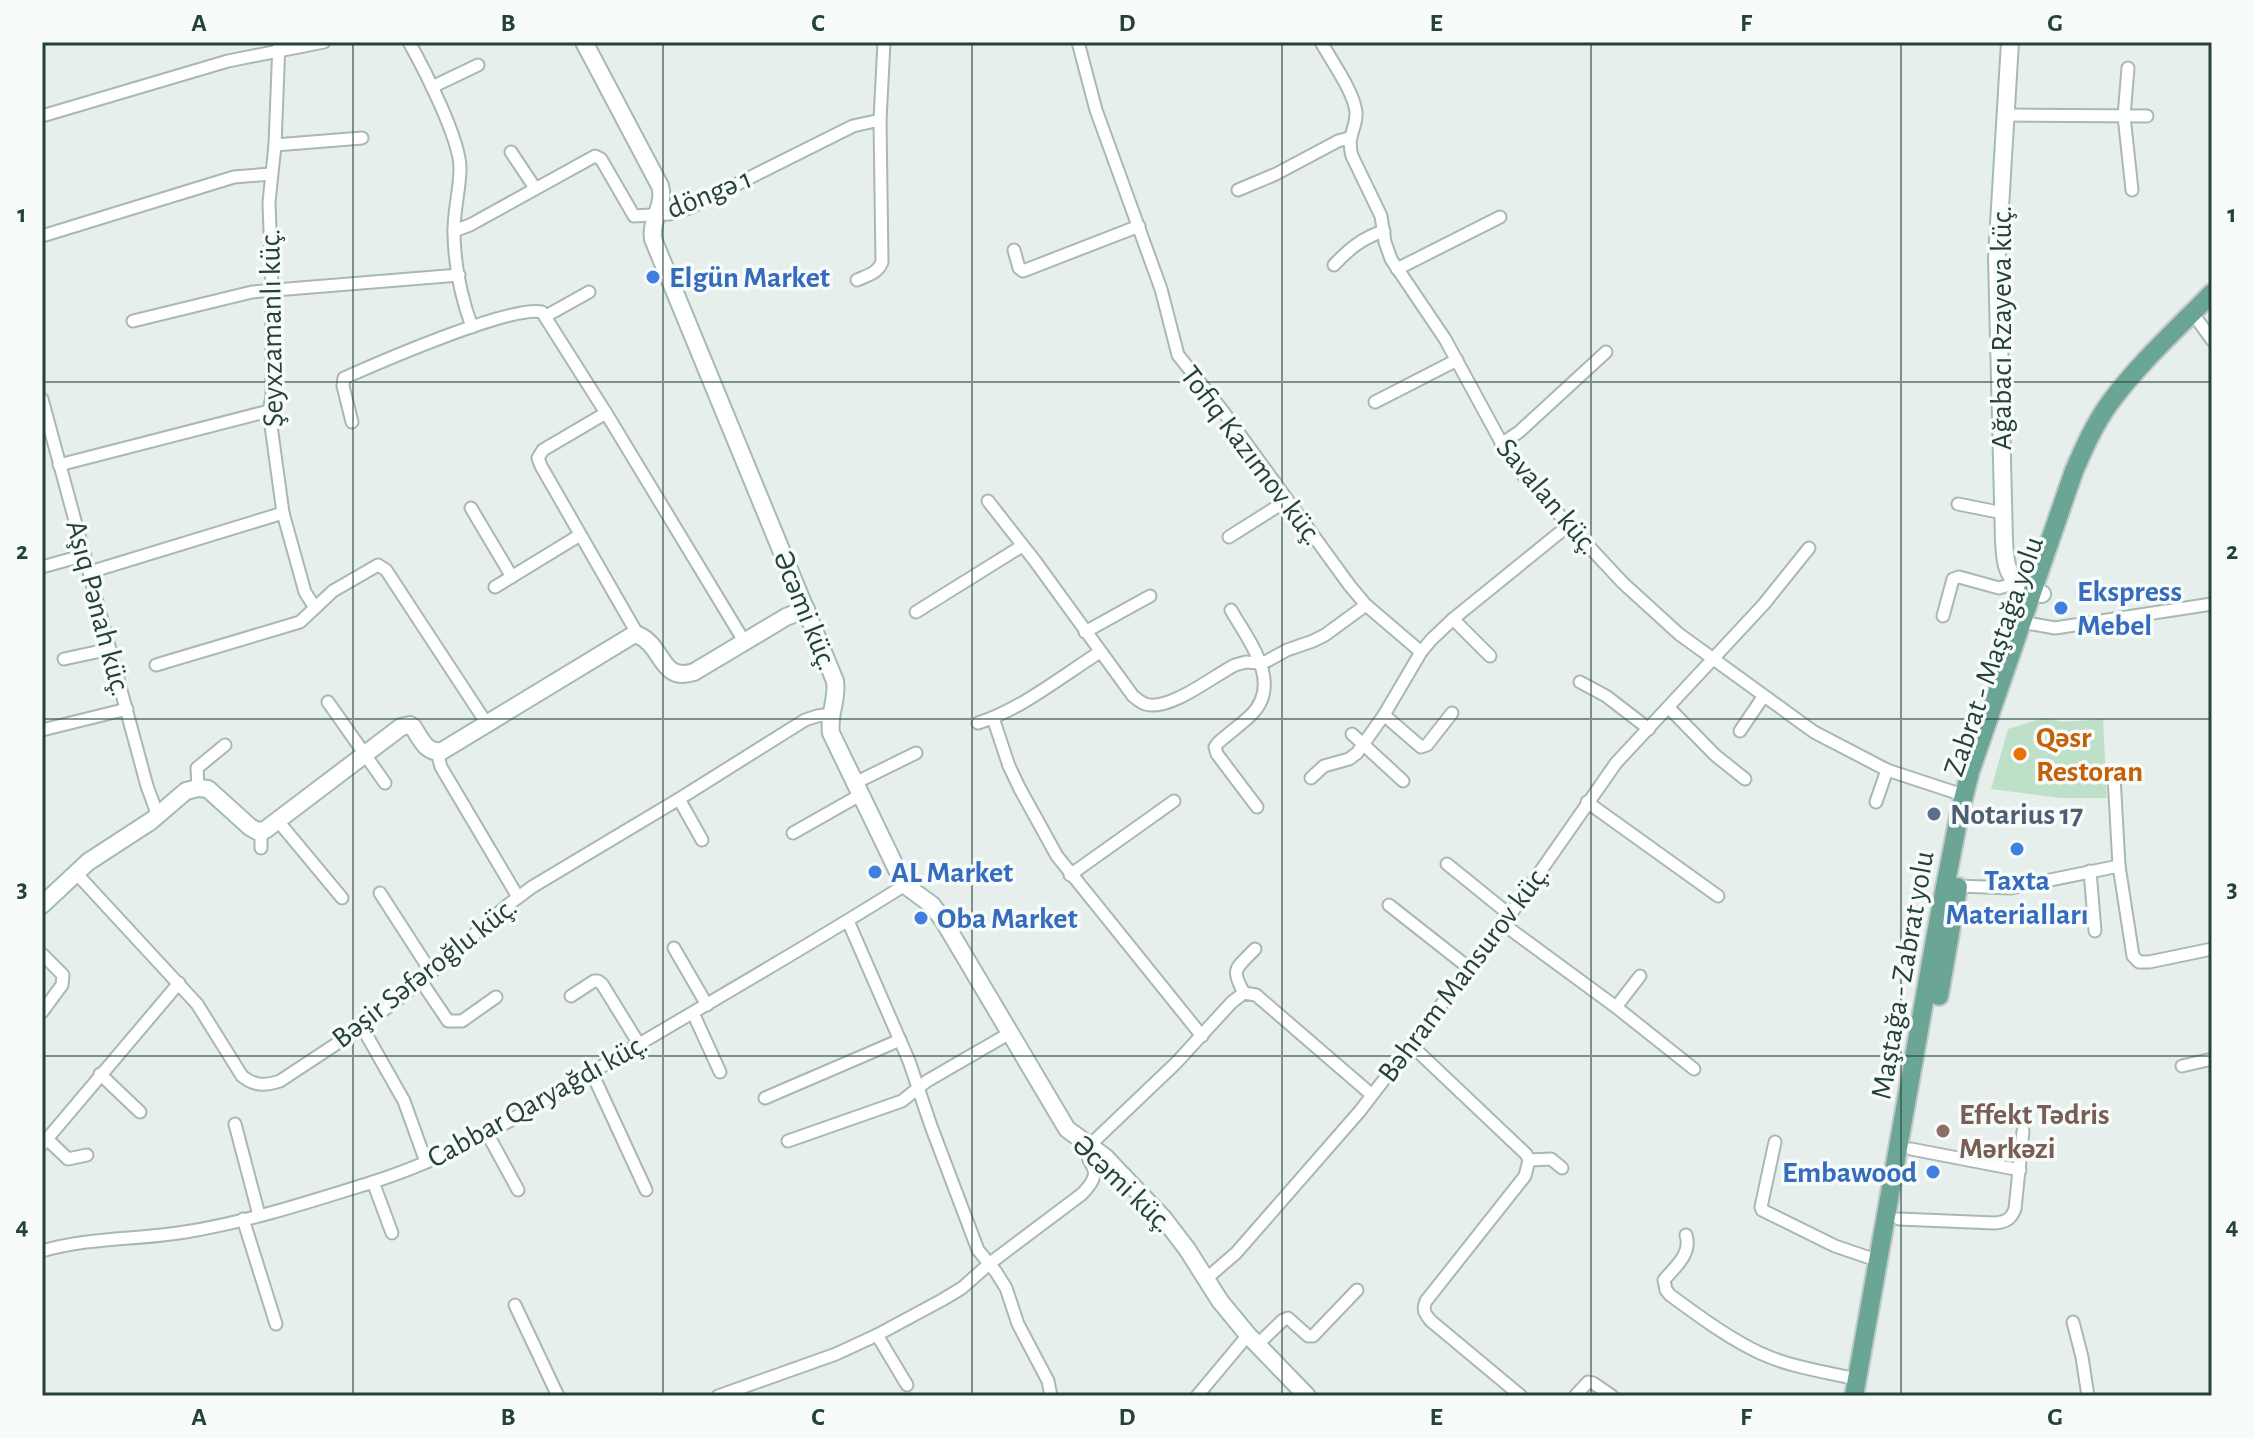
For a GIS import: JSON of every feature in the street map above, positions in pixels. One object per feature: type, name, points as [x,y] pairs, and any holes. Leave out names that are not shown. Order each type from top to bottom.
[{"type":"main road","name":"Maştağa - Zabrat yolu","points":[[1856,1388],[1963,795],[2030,589],[2074,471],[2096,424],[2123,387],[2212,293]]},
{"type":"main road","name":"Zabrat - Maştağa yolu","points":[[1867,1396],[1974,796],[2032,624],[2030,589],[2106,428],[2132,392],[2206,315]]},
{"type":"street","points":[[42,116],[279,47],[324,42]]},
{"type":"street","points":[[409,42],[432,87],[458,152],[460,168],[454,231],[462,298],[472,327]]},
{"type":"street","name":"Əcəmi küç.","points":[[584,42],[657,177],[663,193],[652,227],[653,239],[835,681],[837,693],[831,733],[905,885],[932,905],[943,920],[1067,1129],[1112,1164],[1164,1219],[1220,1301],[1252,1340],[1307,1396]]},
{"type":"street","points":[[857,280],[874,274],[882,262],[880,120],[884,42]]},
{"type":"street","name":"Tofiq Kazımov küç.","points":[[1078,42],[1096,110],[1161,289],[1178,355],[1366,605],[1421,652]]},
{"type":"street","name":"Savalan küç.","points":[[1321,42],[1353,99],[1355,123],[1349,138],[1352,156],[1381,216],[1388,250],[1397,269],[1457,360],[1501,444],[1526,479],[1645,604],[1763,697],[1814,732],[1887,770],[1963,795]]},
{"type":"street","name":"Ağabacı Rzayeva küç.","points":[[2010,42],[1997,257],[2003,513],[2008,572],[2030,589]]},
{"type":"street","name":"Şeyxzamanlı küç.","points":[[279,47],[269,202],[272,289],[272,396],[269,411],[283,513],[305,592],[315,608]]},
{"type":"street","points":[[432,87],[478,65]]},
{"type":"street","points":[[2128,68],[2124,116],[2132,190]]},
{"type":"street","points":[[2004,115],[2147,116]]},
{"type":"street","name":"döngə 1","points":[[454,231],[595,156],[601,159],[634,216],[669,214],[689,208],[853,126],[880,120]]},
{"type":"street","points":[[275,145],[362,138]]},
{"type":"street","points":[[1238,190],[1276,174],[1332,143],[1349,138]]},
{"type":"street","points":[[511,152],[535,188]]},
{"type":"street","points":[[42,236],[234,177],[271,174]]},
{"type":"street","points":[[1397,269],[1500,217]]},
{"type":"street","points":[[1014,250],[1019,268],[1023,271],[1139,226]]},
{"type":"street","points":[[1334,265],[1349,249],[1384,231]]},
{"type":"street","points":[[133,321],[222,298],[272,289],[459,275]]},
{"type":"street","points":[[546,316],[589,292]]},
{"type":"street","points":[[352,422],[343,386],[344,378],[472,327],[528,311],[542,312],[744,641]]},
{"type":"street","points":[[2206,315],[2212,340]]},
{"type":"street","points":[[1501,444],[1519,432],[1606,352]]},
{"type":"street","points":[[1375,402],[1457,360]]},
{"type":"street","name":"Aşıq Pənah küç.","points":[[42,399],[147,786],[158,816]]},
{"type":"street","points":[[59,465],[269,411]]},
{"type":"street","points":[[606,413],[543,450],[538,458],[638,635],[649,641],[672,673],[677,676],[694,672],[786,617],[806,609]]},
{"type":"street","points":[[988,501],[1133,696],[1144,704],[1170,702],[1235,665],[1259,663],[1325,635],[1366,605]]},
{"type":"street","points":[[1229,537],[1286,501]]},
{"type":"street","points":[[1958,504],[2003,513]]},
{"type":"street","points":[[471,508],[512,577]]},
{"type":"street","points":[[90,572],[283,513]]},
{"type":"street","points":[[1311,778],[1324,766],[1349,759],[1365,744],[1421,652],[1453,619],[1569,525]]},
{"type":"street","points":[[495,587],[580,535]]},
{"type":"street","points":[[916,612],[1022,546]]},
{"type":"street","name":"Bəhram Mansurov küç.","points":[[1206,1279],[1236,1253],[1372,1095],[1506,919],[1616,763],[1764,604],[1809,548]]},
{"type":"street","points":[[42,567],[85,555]]},
{"type":"street","points":[[156,665],[291,626],[300,622],[333,591],[373,567],[382,566],[487,724]]},
{"type":"street","points":[[1943,616],[1953,579],[1959,577],[1999,588],[2030,589]]},
{"type":"street","points":[[1085,632],[1150,596]]},
{"type":"street","points":[[2032,624],[2055,628],[2212,604]]},
{"type":"street","points":[[1231,610],[1265,674],[1266,689],[1254,712],[1215,747],[1257,807]]},
{"type":"street","points":[[1453,619],[1490,656]]},
{"type":"street","points":[[261,831],[366,755],[395,730],[410,725],[427,748],[437,752],[448,748],[626,639],[638,635]]},
{"type":"street","points":[[64,659],[110,649]]},
{"type":"street","points":[[978,723],[993,718],[1100,652]]},
{"type":"street","points":[[1580,682],[1606,696],[1649,729]]},
{"type":"street","points":[[1740,731],[1763,697]]},
{"type":"street","points":[[328,702],[385,783]]},
{"type":"street","points":[[1669,708],[1715,755],[1745,779]]},
{"type":"street","points":[[42,730],[127,709]]},
{"type":"street","points":[[1384,715],[1421,747],[1427,745],[1452,713]]},
{"type":"street","name":"Bəşir Səfəroğlu küç.","points":[[76,873],[179,983],[209,1021],[235,1067],[250,1082],[261,1085],[280,1081],[362,1027],[421,981],[518,897],[805,720],[832,714]]},
{"type":"street","points":[[993,718],[1009,766],[1057,856],[1202,1036]]},
{"type":"street","points":[[1352,734],[1403,781]]},
{"type":"street","points":[[198,788],[197,768],[225,745]]},
{"type":"street","points":[[437,752],[441,767],[518,897]]},
{"type":"street","points":[[793,833],[916,753]]},
{"type":"street","points":[[1876,802],[1887,770]]},
{"type":"street","points":[[2114,776],[2119,866],[2133,956],[2139,962],[2149,962],[2212,949]]},
{"type":"street","points":[[45,897],[95,857],[158,816],[186,791],[208,789],[250,827],[261,831]]},
{"type":"street","points":[[679,799],[702,840]]},
{"type":"street","points":[[1070,875],[1174,801]]},
{"type":"street","points":[[1587,802],[1718,896]]},
{"type":"street","points":[[278,821],[342,898]]},
{"type":"street","points":[[261,831],[261,848]]},
{"type":"street","points":[[1447,864],[1506,919],[1694,1069]]},
{"type":"street","points":[[1958,886],[2011,888],[2119,866]]},
{"type":"street","points":[[2090,871],[2095,931]]},
{"type":"street","name":"Cabbar Qaryağdı küç.","points":[[42,1251],[89,1240],[174,1234],[243,1219],[373,1182],[426,1162],[487,1133],[592,1073],[905,885]]},
{"type":"street","points":[[380,893],[431,972]]},
{"type":"street","points":[[1389,905],[1469,968]]},
{"type":"street","points":[[848,921],[900,1040],[978,1250],[1006,1288],[1018,1324],[1048,1381],[1051,1396]]},
{"type":"street","points":[[674,948],[707,1005]]},
{"type":"street","points":[[1244,993],[1235,976],[1236,970],[1255,949]]},
{"type":"street","points":[[42,954],[64,979],[42,1012]]},
{"type":"street","points":[[1616,1007],[1640,976]]},
{"type":"street","points":[[421,981],[448,1021],[462,1021],[496,997]]},
{"type":"street","points":[[571,996],[594,981],[602,984],[639,1044]]},
{"type":"street","points":[[87,1155],[68,1159],[45,1142],[179,983]]},
{"type":"street","points":[[718,1396],[836,1354],[962,1288],[1091,1185],[1096,1176],[1087,1156],[1090,1145],[1244,993],[1256,995],[1372,1095]]},
{"type":"street","points":[[693,1013],[720,1072]]},
{"type":"street","points":[[362,1027],[399,1090],[426,1162]]},
{"type":"street","points":[[788,1141],[902,1101],[918,1087],[1010,1033]]},
{"type":"street","points":[[765,1098],[900,1040]]},
{"type":"street","points":[[1411,1045],[1529,1160],[1525,1176],[1423,1307],[1431,1321],[1521,1396]]},
{"type":"street","points":[[2182,1066],[2212,1059]]},
{"type":"street","points":[[592,1073],[646,1190]]},
{"type":"street","points":[[100,1074],[140,1112]]},
{"type":"street","points":[[235,1124],[259,1215]]},
{"type":"street","points":[[1899,1219],[2005,1222],[2015,1209],[2023,1131]]},
{"type":"street","points":[[487,1133],[518,1190]]},
{"type":"street","points":[[1775,1142],[1762,1210],[1835,1246],[1879,1261]]},
{"type":"street","points":[[1911,1149],[2020,1170]]},
{"type":"street","points":[[1529,1160],[1551,1159],[1562,1168]]},
{"type":"street","points":[[373,1182],[392,1233]]},
{"type":"street","points":[[243,1219],[276,1324]]},
{"type":"street","points":[[1686,1235],[1689,1244],[1687,1252],[1664,1280],[1670,1295],[1761,1354],[1856,1388]]},
{"type":"street","points":[[1197,1396],[1252,1340],[1288,1318],[1308,1336],[1318,1334],[1357,1290]]},
{"type":"street","points":[[515,1305],[558,1396]]},
{"type":"street","points":[[2073,1322],[2088,1396]]},
{"type":"street","points":[[877,1335],[907,1385]]},
{"type":"street","points":[[1575,1396],[1588,1382],[1612,1396]]},
{"type":"green space","points":[[2044,718],[2063,722],[2103,719],[2107,798],[2061,798],[1991,789],[2008,729]]},
{"type":"place","name":"Elgün Market","points":[[653,277]]},
{"type":"place","name":"Ekspress Mebel","points":[[2061,608]]},
{"type":"place","name":"Qəsr Restoran","points":[[2020,754]]},
{"type":"place","name":"Notarius 17","points":[[1934,814]]},
{"type":"place","name":"Taxta Materialları","points":[[2017,849]]},
{"type":"place","name":"AL Market","points":[[875,872]]},
{"type":"place","name":"Oba Market","points":[[921,918]]},
{"type":"place","name":"Effekt Tədris Mərkəzi","points":[[1943,1131]]},
{"type":"place","name":"Embawood","points":[[1933,1172]]}]
